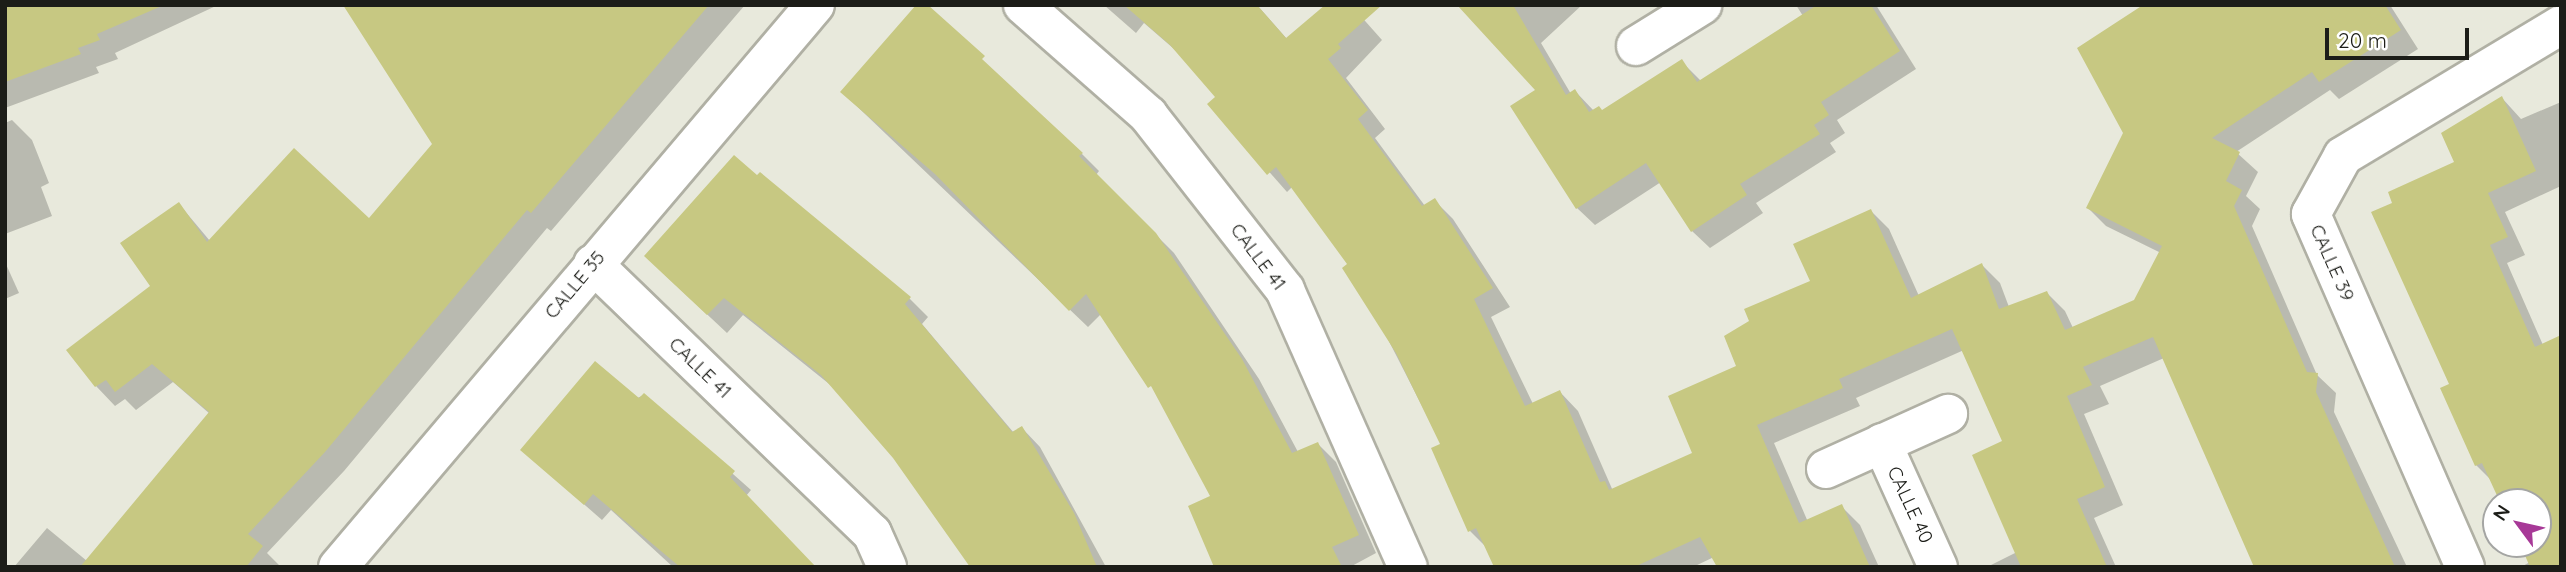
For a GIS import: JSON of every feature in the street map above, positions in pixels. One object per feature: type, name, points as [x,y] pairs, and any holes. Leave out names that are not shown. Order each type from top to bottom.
[{"type":"street","name":"CALLE 35","points":[[338,567],[815,5]]},
{"type":"street","name":"CALLE 41","points":[[1023,5],[1148,115],[1285,290],[1408,567]]},
{"type":"street","points":[[1636,46],[1696,7]]},
{"type":"street","name":"CALLE 39","points":[[2465,567],[2311,214],[2343,156],[2561,25]]},
{"type":"street","name":"CALLE 41","points":[[593,264],[872,533],[887,567]]},
{"type":"street","points":[[1826,469],[1948,414]]},
{"type":"street","name":"CALLE 40","points":[[1882,443],[1938,567]]},
{"type":"building","points":[[5,5],[164,5],[97,34],[100,40],[78,48],[81,54],[5,82]]},
{"type":"building","points":[[343,5],[709,5],[531,213],[527,210],[325,452],[248,534],[263,546],[246,567],[80,567],[209,412],[152,364],[115,392],[106,380],[95,387],[66,350],[150,286],[120,243],[179,202],[207,242],[294,148],[369,218],[432,144]]},
{"type":"building","points":[[916,5],[928,5],[985,56],[982,59],[1083,153],[1079,156],[1156,233],[1242,359],[1292,453],[1318,442],[1359,535],[1332,547],[1342,567],[1214,567],[1188,506],[1210,496],[1151,386],[1148,388],[1086,294],[1069,311],[935,174],[840,92]]},
{"type":"building","points":[[1124,5],[1257,5],[1286,38],[1325,5],[1382,5],[1338,44],[1341,48],[1328,59],[1368,110],[1358,119],[1422,206],[1435,198],[1493,288],[1474,299],[1525,406],[1560,390],[1600,482],[1605,481],[1609,490],[1692,453],[1668,396],[1736,366],[1724,336],[1749,321],[1744,309],[1810,281],[1793,244],[1871,209],[1911,298],[1982,263],[1999,309],[2047,291],[2065,330],[2134,300],[2162,246],[2086,208],[2123,133],[2077,48],[2143,5],[2385,5],[2401,30],[2319,82],[2312,72],[2212,138],[2240,152],[2226,181],[2242,190],[2234,206],[2307,372],[2318,373],[2316,392],[2395,567],[2254,567],[2153,337],[2083,367],[2092,385],[2067,396],[2105,487],[2077,499],[2107,567],[2021,567],[1972,455],[2002,441],[1952,329],[1839,379],[1843,388],[1757,425],[1799,523],[1842,504],[1870,567],[1717,567],[1700,537],[1634,567],[1494,567],[1476,528],[1468,532],[1431,448],[1440,444],[1396,353],[1342,268],[1347,264],[1276,167],[1267,175],[1207,104],[1215,97],[1170,45]]},
{"type":"building","points":[[1457,5],[1513,5],[1566,95],[1575,89],[1589,112],[1599,106],[1602,110],[1682,59],[1697,82],[1817,5],[1871,5],[1900,51],[1821,102],[1829,115],[1814,125],[1820,134],[1740,184],[1747,195],[1691,232],[1646,163],[1576,209],[1510,106],[1535,90]]},
{"type":"building","points":[[2502,96],[2536,171],[2488,193],[2508,237],[2490,245],[2535,347],[2561,335],[2561,567],[2530,567],[2526,558],[2552,558],[2552,488],[2494,488],[2482,463],[2475,466],[2440,388],[2449,384],[2371,212],[2392,203],[2388,192],[2454,162],[2441,133]]},
{"type":"building","points":[[734,155],[757,175],[760,172],[911,297],[905,304],[1012,432],[1022,426],[1074,513],[1097,567],[970,567],[893,458],[821,375],[724,298],[707,315],[644,256]]},
{"type":"building","points":[[595,361],[639,398],[644,393],[735,471],[730,477],[816,567],[680,567],[593,494],[584,505],[520,450]]}]
